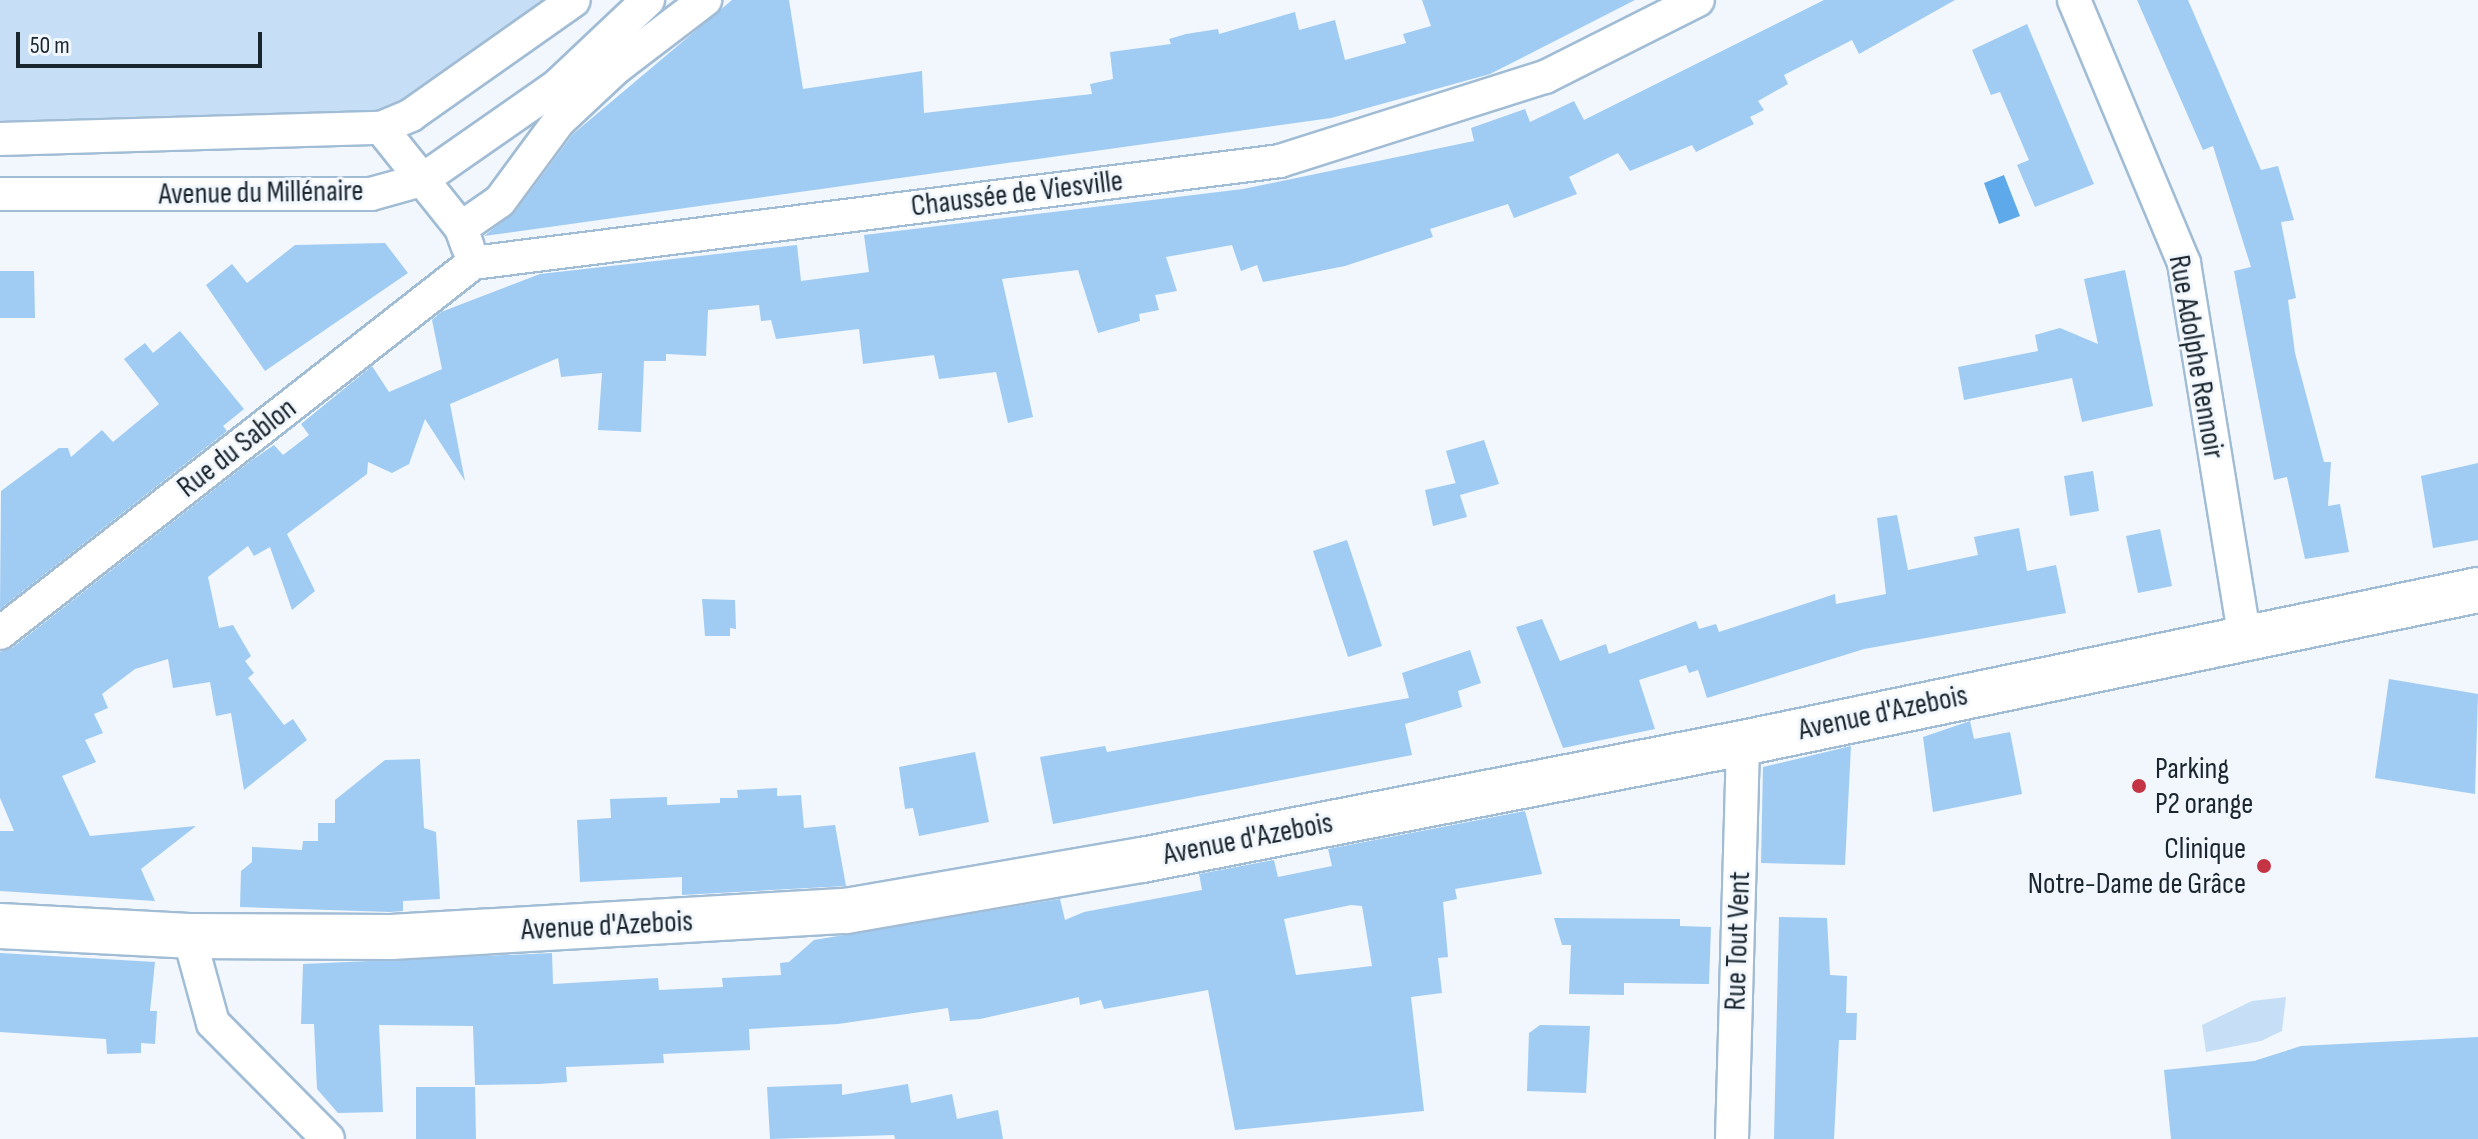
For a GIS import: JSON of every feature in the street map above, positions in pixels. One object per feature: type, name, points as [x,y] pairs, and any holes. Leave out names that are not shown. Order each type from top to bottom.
[{"type":"street","name":"Avenue du Millénaire","points":[[0,139],[381,128],[411,115],[574,0]]},
{"type":"street","name":"Avenue du Millénaire","points":[[0,194],[371,194],[422,180],[558,85],[648,0]]},
{"type":"street","points":[[461,228],[500,201],[559,121],[641,45],[705,0]]},
{"type":"street","name":"Chaussée de Viesville","points":[[473,263],[1280,161],[1545,77],[1698,0]]},
{"type":"street","name":"Rue Adolphe Rennoir","points":[[2074,0],[2184,263],[2244,635]]},
{"type":"street","points":[[381,128],[461,228],[473,263]]},
{"type":"street","name":"Rue du Sablon","points":[[0,633],[473,263]]},
{"type":"street","name":"Avenue d'Azebois","points":[[0,926],[189,936],[391,937],[846,911],[1142,860],[1743,743],[2244,635],[2478,590]]},
{"type":"street","name":"Rue Tout Vent","points":[[1732,1139],[1743,743]]},
{"type":"street","points":[[189,936],[213,1023],[328,1139]]},
{"type":"shaded area","points":[[0,0],[569,0],[394,122],[0,124]]},
{"type":"shaded area","points":[[2286,997],[2282,1031],[2261,1041],[2206,1052],[2202,1025],[2252,1001]]},
{"type":"water","points":[[2004,175],[2020,216],[1999,224],[1984,183]]},
{"type":"building","points":[[732,0],[789,0],[803,89],[922,71],[924,113],[1092,94],[1090,84],[1113,79],[1110,52],[1171,44],[1169,39],[1186,34],[1218,29],[1219,34],[1295,12],[1299,30],[1335,20],[1345,60],[1406,43],[1403,34],[1431,26],[1422,0],[1635,0],[1490,74],[1331,118],[484,236],[515,212],[573,134]]},
{"type":"building","points":[[1824,0],[1955,0],[1859,54],[1852,40],[1784,75],[1788,84],[1758,101],[1764,110],[1750,117],[1754,124],[1696,152],[1692,145],[1630,171],[1618,153],[1569,177],[1577,194],[1514,218],[1508,204],[1430,229],[1433,237],[1345,266],[1263,282],[1257,265],[1241,271],[1232,245],[1166,257],[1177,291],[1155,295],[1159,310],[1139,314],[1140,321],[1098,333],[1078,270],[1002,279],[1033,417],[1008,423],[996,372],[939,379],[934,355],[863,364],[859,329],[776,339],[771,320],[761,321],[759,305],[708,310],[706,356],[666,354],[666,361],[644,361],[641,432],[598,430],[602,373],[561,377],[558,358],[450,404],[465,481],[425,419],[409,464],[392,473],[368,462],[367,474],[287,534],[315,591],[292,610],[270,547],[254,556],[248,546],[208,577],[219,628],[233,625],[251,656],[245,661],[254,673],[248,678],[284,725],[293,719],[307,740],[244,790],[231,713],[216,716],[210,682],[173,688],[168,659],[135,669],[102,694],[108,708],[94,714],[103,733],[85,740],[96,762],[62,776],[90,836],[196,826],[141,869],[155,901],[0,891],[0,831],[14,831],[0,798],[0,652],[12,648],[252,460],[274,445],[283,455],[309,435],[301,424],[372,366],[389,392],[442,369],[432,320],[441,312],[540,274],[797,245],[801,281],[869,272],[864,235],[1243,189],[1474,141],[1471,128],[1525,109],[1530,122],[1574,101],[1584,120]]},
{"type":"building","points":[[2137,0],[2188,0],[2261,170],[2278,166],[2294,220],[2281,222],[2296,298],[2288,300],[2295,353],[2324,462],[2331,462],[2328,506],[2340,504],[2349,552],[2305,559],[2287,477],[2274,480],[2234,271],[2251,267],[2213,146],[2203,150]]},
{"type":"building","points":[[2027,24],[2094,184],[2035,207],[2017,165],[2029,160],[2000,92],[1991,95],[1972,50]]},
{"type":"building","points":[[385,243],[408,273],[265,371],[206,285],[232,264],[247,283],[295,245]]},
{"type":"building","points":[[2125,270],[2153,406],[2082,422],[2072,378],[1964,400],[1958,367],[2038,351],[2035,335],[2060,328],[2098,344],[2084,279]]},
{"type":"building","points":[[0,271],[34,271],[35,318],[0,318]]},
{"type":"building","points":[[180,331],[244,409],[223,426],[227,431],[0,609],[1,491],[59,448],[68,448],[71,457],[102,430],[113,442],[159,404],[124,359],[145,343],[153,353]]},
{"type":"building","points":[[1484,440],[1499,484],[1460,495],[1467,517],[1433,526],[1425,490],[1456,483],[1446,451]]},
{"type":"building","points":[[2478,463],[2478,540],[2433,548],[2421,476]]},
{"type":"building","points":[[2093,471],[2099,511],[2070,516],[2064,476]]},
{"type":"building","points":[[1897,515],[1908,570],[1978,555],[1974,537],[2019,528],[2027,571],[2056,565],[2066,613],[1864,649],[1707,698],[1698,670],[1689,673],[1686,665],[1639,680],[1655,729],[1563,748],[1516,627],[1542,619],[1560,661],[1606,644],[1609,654],[1696,621],[1699,629],[1716,624],[1719,632],[1835,594],[1836,604],[1886,594],[1877,518]]},
{"type":"building","points":[[2160,529],[2172,586],[2138,593],[2126,536]]},
{"type":"building","points":[[1347,540],[1382,646],[1348,657],[1313,551]]},
{"type":"building","points":[[702,599],[735,600],[736,629],[730,628],[730,636],[705,636]]},
{"type":"building","points":[[1470,650],[1481,683],[1458,691],[1462,707],[1405,724],[1412,755],[1053,824],[1040,757],[1105,746],[1107,752],[1409,698],[1402,673]]},
{"type":"building","points":[[2389,679],[2478,694],[2475,794],[2375,778]]},
{"type":"building","points":[[1970,721],[1974,739],[2010,732],[2022,794],[1933,812],[1923,737]]},
{"type":"building","points":[[1851,746],[1845,865],[1761,863],[1763,767]]},
{"type":"building","points":[[975,752],[989,822],[919,836],[913,808],[905,809],[899,767]]},
{"type":"building","points":[[420,759],[424,828],[436,832],[440,899],[403,901],[403,911],[390,912],[240,907],[241,871],[252,862],[252,847],[302,850],[303,841],[318,841],[318,823],[335,823],[335,800],[385,760]]},
{"type":"building","points":[[777,788],[777,796],[801,795],[804,828],[835,825],[846,886],[682,895],[682,877],[580,882],[577,820],[611,818],[610,799],[667,797],[667,805],[720,803],[720,798],[738,798],[737,790]]},
{"type":"building","points":[[1525,811],[1542,874],[1455,889],[1457,899],[1443,902],[1448,957],[1438,958],[1442,993],[1411,997],[1424,1111],[1235,1130],[1208,990],[1104,1009],[1101,1000],[1080,1005],[1079,997],[980,1019],[950,1021],[948,1008],[838,1024],[749,1029],[750,1050],[663,1054],[664,1063],[566,1067],[567,1082],[539,1084],[475,1085],[473,1026],[379,1025],[383,1112],[338,1113],[317,1089],[314,1024],[301,1024],[303,964],[552,953],[553,984],[658,978],[659,990],[723,987],[722,978],[781,975],[780,963],[789,962],[814,940],[1060,899],[1065,920],[1084,912],[1202,890],[1199,874],[1274,860],[1278,877],[1332,866],[1328,849]],"holes":[[[1351,905],[1362,906],[1372,966],[1296,975],[1284,919]]]},
{"type":"building","points":[[1779,917],[1827,918],[1830,975],[1847,976],[1846,1013],[1857,1013],[1856,1040],[1839,1040],[1834,1139],[1774,1139]]},
{"type":"building","points":[[1554,918],[1680,919],[1680,926],[1711,927],[1709,984],[1624,983],[1624,995],[1569,994],[1571,945],[1562,945]]},
{"type":"building","points":[[0,953],[155,962],[150,1011],[157,1011],[155,1044],[141,1043],[141,1053],[107,1054],[106,1039],[0,1032]]},
{"type":"building","points":[[1540,1025],[1590,1026],[1586,1093],[1527,1091],[1529,1033]]},
{"type":"building","points":[[2478,1037],[2478,1139],[2171,1139],[2164,1070],[2254,1061],[2301,1046]]},
{"type":"building","points":[[842,1084],[842,1095],[908,1084],[911,1103],[952,1094],[957,1119],[998,1110],[1003,1139],[895,1139],[894,1135],[770,1139],[767,1087]]},
{"type":"building","points":[[416,1087],[475,1087],[476,1139],[416,1139]]},
{"type":"place","name":"Parking P2 orange","points":[[2139,786]]},
{"type":"place","name":"Clinique Notre-Dame de Grâce","points":[[2264,866]]}]
